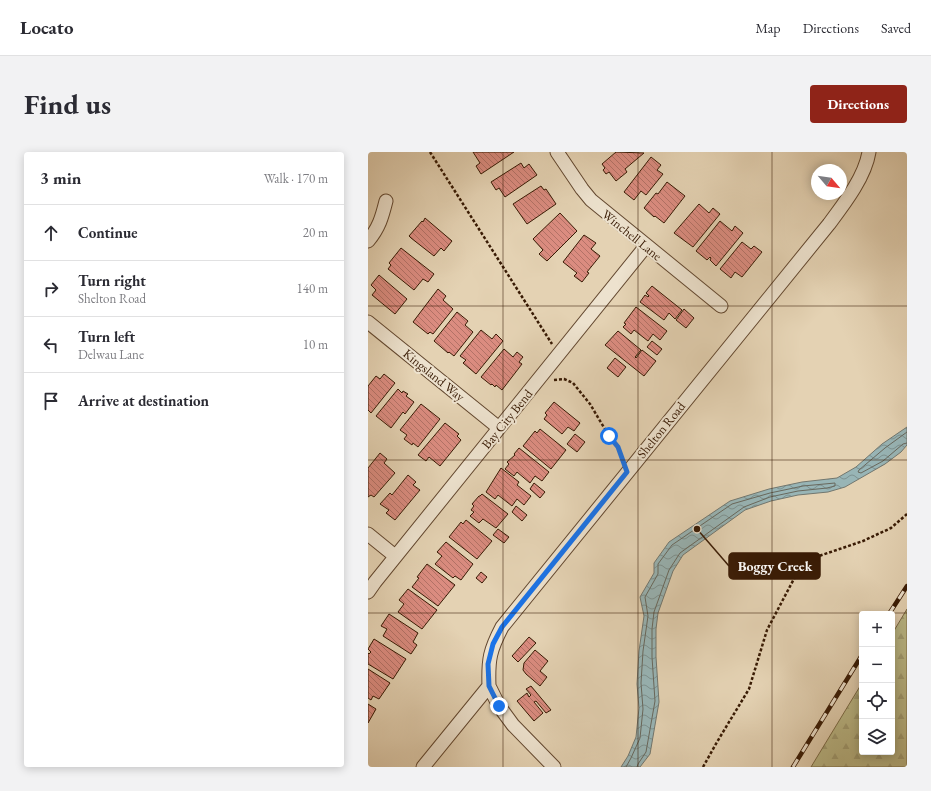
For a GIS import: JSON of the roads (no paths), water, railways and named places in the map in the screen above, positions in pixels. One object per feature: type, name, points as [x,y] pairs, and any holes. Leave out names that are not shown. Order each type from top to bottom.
[{"type":"street","name":"Winchell Lane","points":[[557,152],[591,200],[721,306]]},
{"type":"street","name":"Shelton Road","points":[[489,686],[488,664],[493,644],[502,627],[829,224],[847,199],[861,174],[869,152]]},
{"type":"street","points":[[368,241],[374,234],[381,220],[386,201]]},
{"type":"street","name":"Bay City Bend","points":[[368,592],[374,582],[646,246]]},
{"type":"street","name":"Kingsland Way","points":[[368,322],[499,428]]},
{"type":"street","points":[[368,534],[395,556]]},
{"type":"street","points":[[423,767],[489,686],[499,706],[513,725],[554,767]]},
{"type":"water","points":[[907,427],[907,445],[901,452],[885,464],[845,487],[828,492],[798,495],[771,501],[745,510],[683,555],[673,571],[658,613],[656,629],[656,657],[659,702],[650,754],[640,767],[621,767],[628,756],[636,737],[639,708],[637,684],[639,651],[644,616],[640,597],[654,573],[654,563],[669,542],[730,501],[769,489],[802,482],[837,478],[856,467],[882,444]]},
{"type":"railway","points":[[891,611],[907,586]]},
{"type":"railway","points":[[793,767],[859,660]]},
{"type":"place","name":"Boggy Creek","points":[[697,529]]}]
